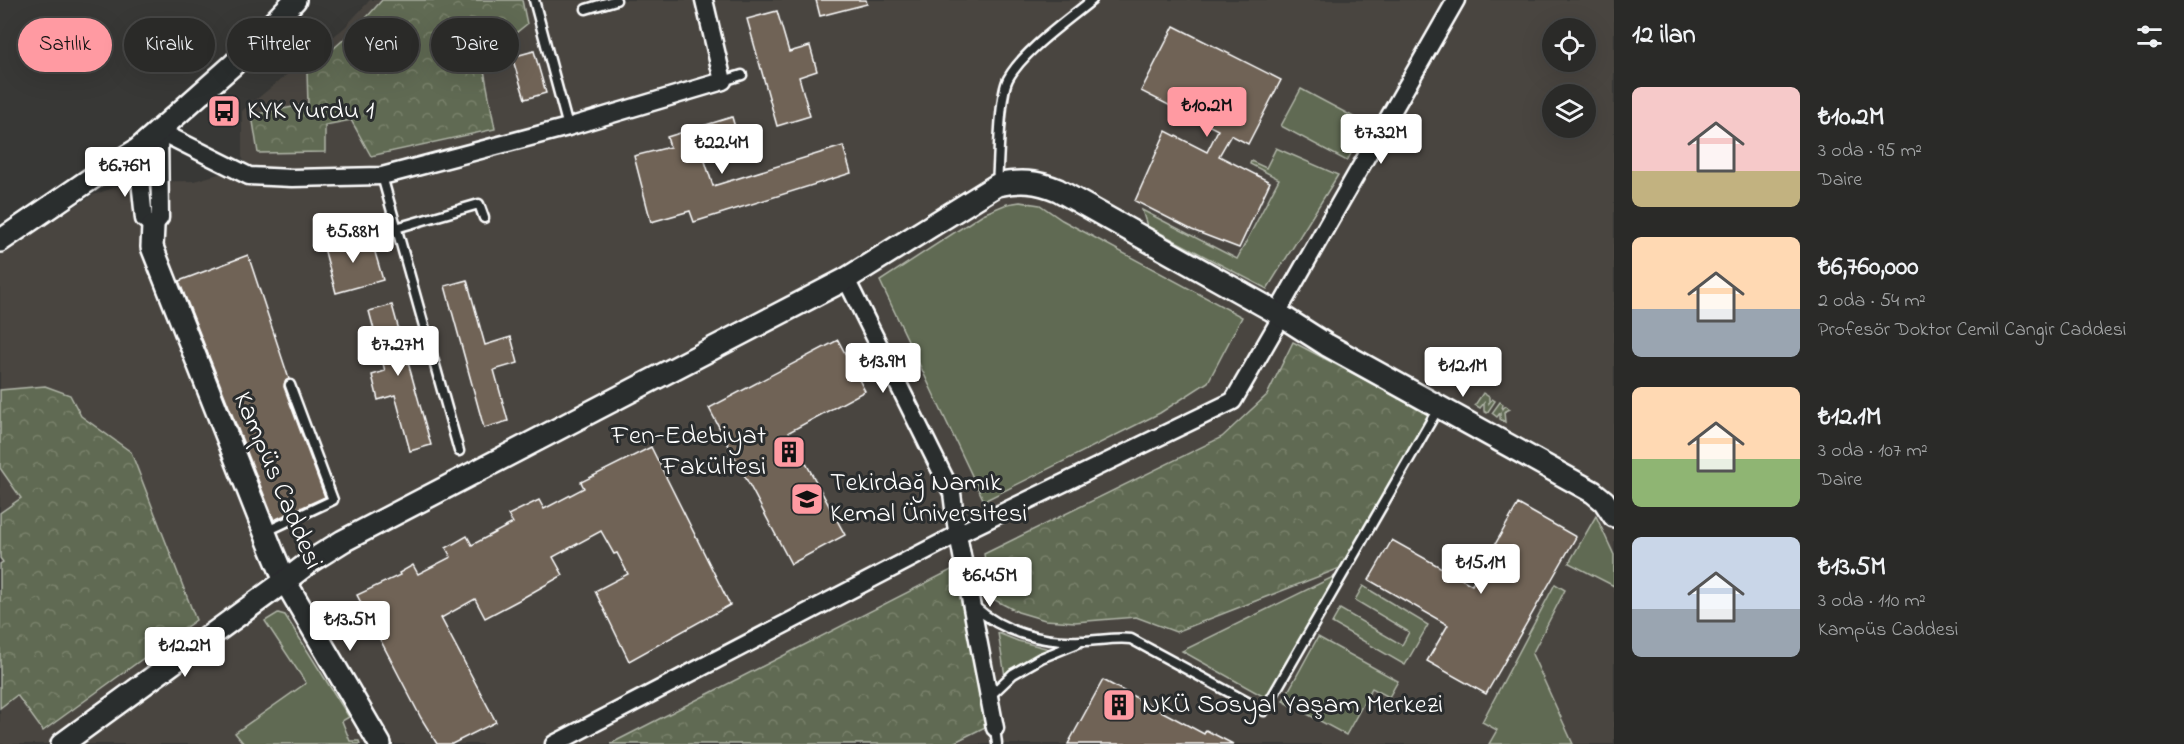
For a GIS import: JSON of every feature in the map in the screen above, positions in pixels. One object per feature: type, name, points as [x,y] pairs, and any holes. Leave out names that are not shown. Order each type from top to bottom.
[{"type":"street","points":[[0,241],[137,150],[234,64],[295,0]]},
{"type":"street","points":[[159,131],[249,176],[292,178],[382,176],[568,127],[723,81],[704,0]]},
{"type":"street","points":[[554,744],[958,534],[1233,401],[1456,0]]},
{"type":"street","points":[[137,150],[144,219],[153,226],[160,218],[159,131]]},
{"type":"street","points":[[62,744],[311,561],[343,542],[846,279],[997,185],[1014,181],[1032,182],[1058,190],[1280,314],[1327,345],[1597,495],[1605,501],[1614,516]]},
{"type":"street","name":"Kampüs Caddesi","points":[[153,226],[152,248],[285,581],[380,744]]},
{"type":"street","points":[[846,279],[952,493],[996,736]]},
{"type":"lane","points":[[534,0],[568,127]]},
{"type":"lane","points":[[586,9],[616,0]]},
{"type":"lane","points":[[997,185],[1007,81],[1019,62],[1092,0]]},
{"type":"lane","points":[[723,81],[742,75]]},
{"type":"lane","points":[[382,176],[459,451]]},
{"type":"lane","points":[[396,228],[479,204],[484,218]]},
{"type":"lane","points":[[265,532],[333,500],[290,385]]},
{"type":"lane","points":[[971,602],[989,619],[1016,632],[1050,640],[1081,641],[1111,637],[1131,639],[1264,711],[1439,407]]},
{"type":"lane","points":[[990,696],[1013,674],[1041,658],[1081,641]]},
{"type":"shaded area","name":"Tekirdağ Namık Kemal Üniversitesi","points":[[370,0],[1614,0],[1614,744],[0,744],[0,253],[93,195],[130,182],[194,181],[247,166],[242,157],[242,111],[290,72],[332,72],[332,38],[344,28],[344,72],[419,72],[419,18],[353,18]]},
{"type":"green space","points":[[382,0],[522,0],[527,24],[519,30],[519,18],[431,18],[431,72],[484,72],[495,129],[371,156],[351,120],[325,125],[325,152],[258,153],[252,115],[308,104],[307,72],[332,72],[332,50],[344,39],[344,72],[419,72],[419,18],[366,18]]},
{"type":"green space","points":[[1301,89],[1367,124],[1347,161],[1281,126]]},
{"type":"green space","points":[[1276,148],[1338,175],[1267,289],[1147,226],[1142,210],[1237,259],[1279,179],[1250,164],[1251,161],[1266,168]]},
{"type":"green space","points":[[1020,202],[1040,205],[1062,220],[1242,317],[1208,382],[1160,413],[984,501],[880,281],[983,214],[1007,204]]},
{"type":"green space","points":[[1293,342],[1434,416],[1348,565],[1176,632],[1136,617],[1075,622],[1045,620],[1018,612],[991,598],[984,554],[1222,437],[1267,395]]},
{"type":"green space","points":[[45,386],[70,395],[81,416],[131,452],[196,620],[43,731],[17,695],[0,708],[0,564],[3,562],[0,558],[0,513],[21,498],[0,468],[0,390]]},
{"type":"green space","points":[[1483,393],[1489,397],[1489,403],[1492,399],[1495,401],[1487,413],[1484,411],[1484,403],[1480,408],[1475,405]]},
{"type":"green space","points":[[1500,402],[1503,404],[1502,409],[1506,406],[1510,409],[1504,412],[1505,422],[1500,419],[1500,413],[1497,417],[1492,413]]},
{"type":"green space","points":[[1596,516],[1614,555],[1614,586],[1569,563]]},
{"type":"green space","points":[[957,567],[989,725],[951,744],[610,744]]},
{"type":"green space","points":[[1337,575],[1268,699],[1182,651]]},
{"type":"green space","points":[[1555,584],[1565,590],[1532,654],[1573,744],[1489,744],[1497,730],[1482,722]]},
{"type":"green space","points":[[1363,586],[1428,625],[1405,665],[1332,623],[1340,609],[1402,645],[1409,632],[1355,600]]},
{"type":"green space","points":[[278,613],[285,615],[349,717],[342,721],[350,741],[359,741],[360,744],[244,744],[235,733],[306,683],[265,621]]},
{"type":"green space","points":[[998,633],[1050,649],[1050,651],[1028,660],[1005,676]]},
{"type":"green space","points":[[1318,637],[1398,681],[1389,697],[1372,688],[1346,735],[1283,701]]},
{"type":"building","points":[[816,0],[866,0],[867,4],[820,16]]},
{"type":"building","points":[[777,11],[789,52],[810,46],[817,71],[799,77],[810,116],[777,126],[747,19]]},
{"type":"building","points":[[1174,26],[1281,80],[1248,144],[1231,135],[1219,156],[1270,182],[1239,248],[1192,230],[1135,201],[1166,131],[1207,152],[1218,130],[1141,91]]},
{"type":"building","points":[[534,51],[546,93],[525,99],[517,72],[519,72],[519,55]]},
{"type":"building","points":[[732,117],[740,144],[703,155],[713,186],[843,146],[851,173],[694,222],[690,211],[651,222],[634,156],[670,147],[667,137]]},
{"type":"building","points":[[370,235],[383,280],[336,293],[324,248]]},
{"type":"building","points":[[248,255],[289,379],[285,381],[284,387],[325,497],[274,520],[179,281]]},
{"type":"building","points":[[467,280],[485,345],[511,337],[518,363],[494,370],[508,421],[484,428],[445,286]]},
{"type":"building","points":[[392,305],[431,445],[410,451],[395,395],[378,400],[372,375],[385,371],[369,311]]},
{"type":"building","name":"Fen-Edebiyat Fakültesi","points":[[838,340],[865,391],[789,432],[845,535],[791,564],[709,408]]},
{"type":"building","points":[[651,447],[730,605],[629,661],[595,591],[628,574],[617,553],[614,554],[601,531],[553,557],[563,575],[519,600],[485,618],[475,599],[441,618],[496,722],[452,744],[437,744],[357,595],[400,575],[399,573],[413,565],[418,574],[451,557],[446,548],[467,536],[472,545],[513,523],[508,515],[539,500],[544,509],[584,488],[581,482]]},
{"type":"building","points":[[1518,504],[1576,537],[1486,694],[1427,661],[1448,625],[1369,580],[1392,540],[1472,585]]},
{"type":"building","name":"NKÜ Sosyal Yaşam Merkezi","points":[[1103,680],[1204,734],[1206,730],[1233,744],[1068,744]]},
{"type":"place","name":"KYK Yurdu 1","points":[[224,111]]},
{"type":"place","name":"Fen-Edebiyat Fakültesi","points":[[789,452]]},
{"type":"place","name":"Tekirdağ Namık Kemal Üniversitesi","points":[[807,499]]},
{"type":"place","name":"NKÜ Sosyal Yaşam Merkezi","points":[[1119,705]]}]
